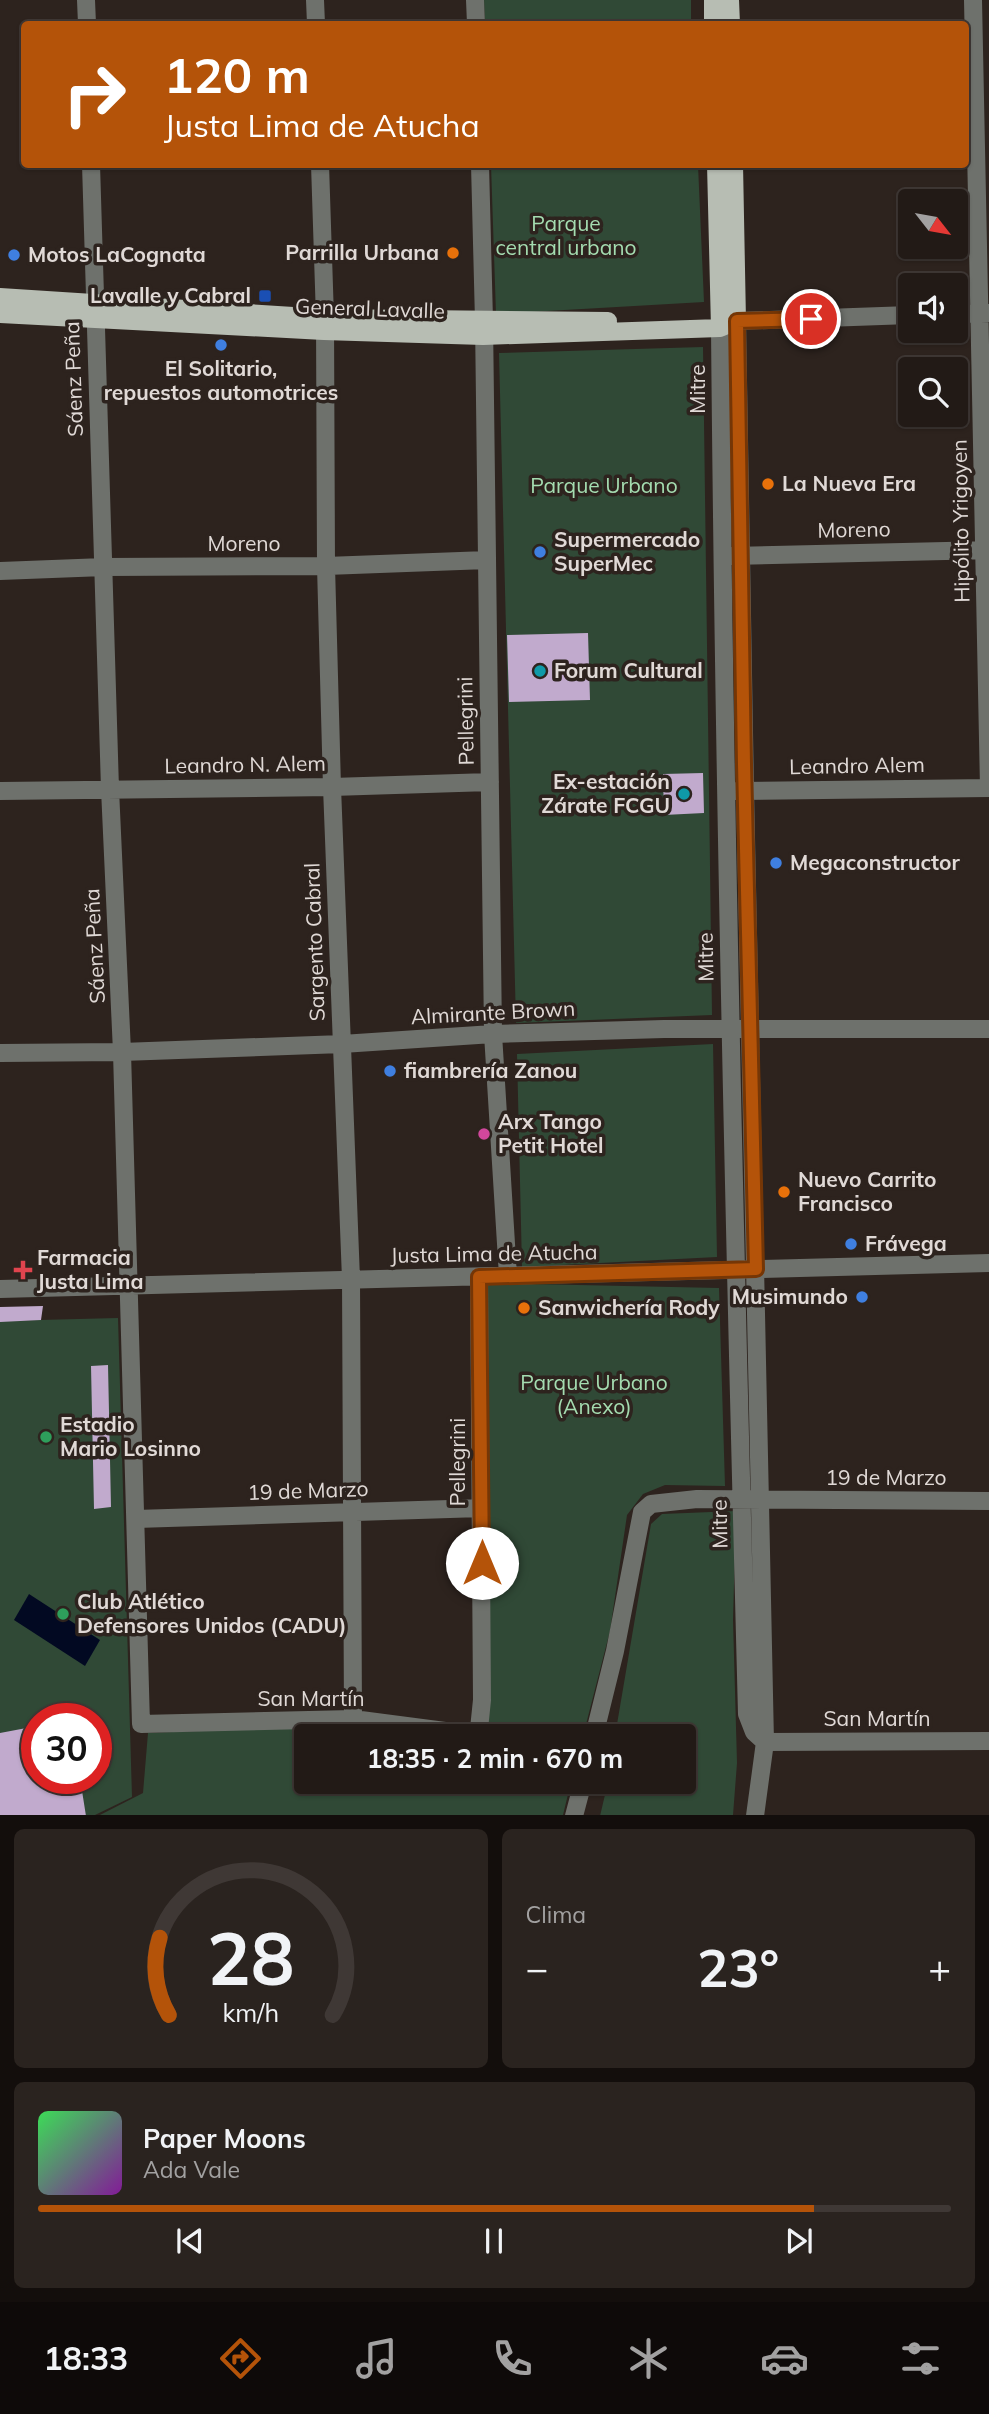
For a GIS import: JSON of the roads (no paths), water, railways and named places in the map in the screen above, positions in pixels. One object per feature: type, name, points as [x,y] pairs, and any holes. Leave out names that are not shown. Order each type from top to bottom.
[{"type":"main road","points":[[713,0],[713,21]]},
{"type":"main road","points":[[730,0],[731,21]]},
{"type":"main road","name":"Mitre","points":[[716,168],[726,322]]},
{"type":"main road","name":"Mitre","points":[[726,322],[734,168]]},
{"type":"main road","name":"General Lavalle","points":[[0,297],[95,312]]},
{"type":"main road","name":"General Lavalle","points":[[0,314],[95,312],[325,324],[484,328],[726,322]]},
{"type":"street","points":[[86,0],[87,21]]},
{"type":"street","points":[[315,0],[316,21]]},
{"type":"street","points":[[475,0],[476,21]]},
{"type":"street","name":"Hipólito Yrigoyen","points":[[972,0],[984,313],[989,788]]},
{"type":"street","name":"Sáenz Peña","points":[[91,168],[110,789],[122,1052],[141,1724]]},
{"type":"street","name":"Sargento Cabral","points":[[320,168],[332,787],[351,1279],[353,1719]]},
{"type":"street","name":"Pellegrini","points":[[480,168],[494,1034],[508,1276]]},
{"type":"street","name":"General Lavalle","points":[[726,322],[898,315]]},
{"type":"street","name":"Mitre","points":[[726,322],[741,556],[756,1269],[765,1742],[755,1815]]},
{"type":"street","name":"Mitre","points":[[726,322],[721,556],[747,1714],[754,1732],[765,1742]]},
{"type":"street","name":"Moreno","points":[[721,556],[987,550]]},
{"type":"street","name":"Moreno","points":[[0,571],[104,567],[326,566],[487,560]]},
{"type":"street","name":"Leandro N. Alem","points":[[0,791],[490,782]]},
{"type":"street","name":"Leandro Alem","points":[[725,791],[989,788]]},
{"type":"street","name":"Almirante Brown","points":[[0,1053],[122,1052],[342,1044],[603,1030],[989,1029]]},
{"type":"street","name":"Justa Lima de Atucha","points":[[0,1289],[989,1263]]},
{"type":"street","name":"Pellegrini","points":[[479,1277],[482,1700],[480,1724]]},
{"type":"street","name":"19 de Marzo","points":[[597,1724],[615,1651],[642,1511],[651,1504],[697,1499],[989,1501]]},
{"type":"street","name":"19 de Marzo","points":[[136,1519],[481,1508]]},
{"type":"street","name":"San Martín","points":[[141,1724],[353,1719],[391,1724]]},
{"type":"street","name":"San Martín","points":[[765,1742],[989,1741]]},
{"type":"street","points":[[575,1815],[580,1794]]},
{"type":"water","points":[[29,1594],[100,1640],[85,1666],[14,1620]]},
{"type":"place","name":"Parrilla Urbana","points":[[453,253]]},
{"type":"place","name":"Motos LaCognata","points":[[14,255]]},
{"type":"place","name":"Lavalle y Cabral","points":[[265,296]]},
{"type":"place","name":"El Solitario, repuestos automotrices","points":[[221,345]]},
{"type":"place","name":"La Nueva Era","points":[[768,484]]},
{"type":"place","name":"Supermercado SuperMec","points":[[540,552]]},
{"type":"place","name":"Forum Cultural","points":[[540,671]]},
{"type":"place","name":"Ex-estación Zárate FCGU","points":[[684,794]]},
{"type":"place","name":"Megaconstructor","points":[[776,863]]},
{"type":"place","name":"fiambrería Zanou","points":[[390,1071]]},
{"type":"place","name":"Arx Tango Petit Hotel","points":[[484,1134]]},
{"type":"place","name":"Nuevo Carrito Francisco","points":[[784,1192]]},
{"type":"place","name":"Frávega","points":[[851,1244]]},
{"type":"place","name":"Farmacia Justa Lima","points":[[23,1270]]},
{"type":"place","name":"Musimundo","points":[[862,1297]]},
{"type":"place","name":"Sanwichería Rody","points":[[524,1308]]},
{"type":"place","name":"Estadio Mario Losinno","points":[[46,1437]]},
{"type":"place","name":"Club Atlético Defensores Unidos (CADU)","points":[[63,1614]]},
{"type":"park label","name":"Parque central urbano","points":[[566,236]]},
{"type":"park label","name":"Parque Urbano","points":[[604,486]]},
{"type":"park label","name":"Parque Urbano (Anexo)","points":[[594,1395]]}]
